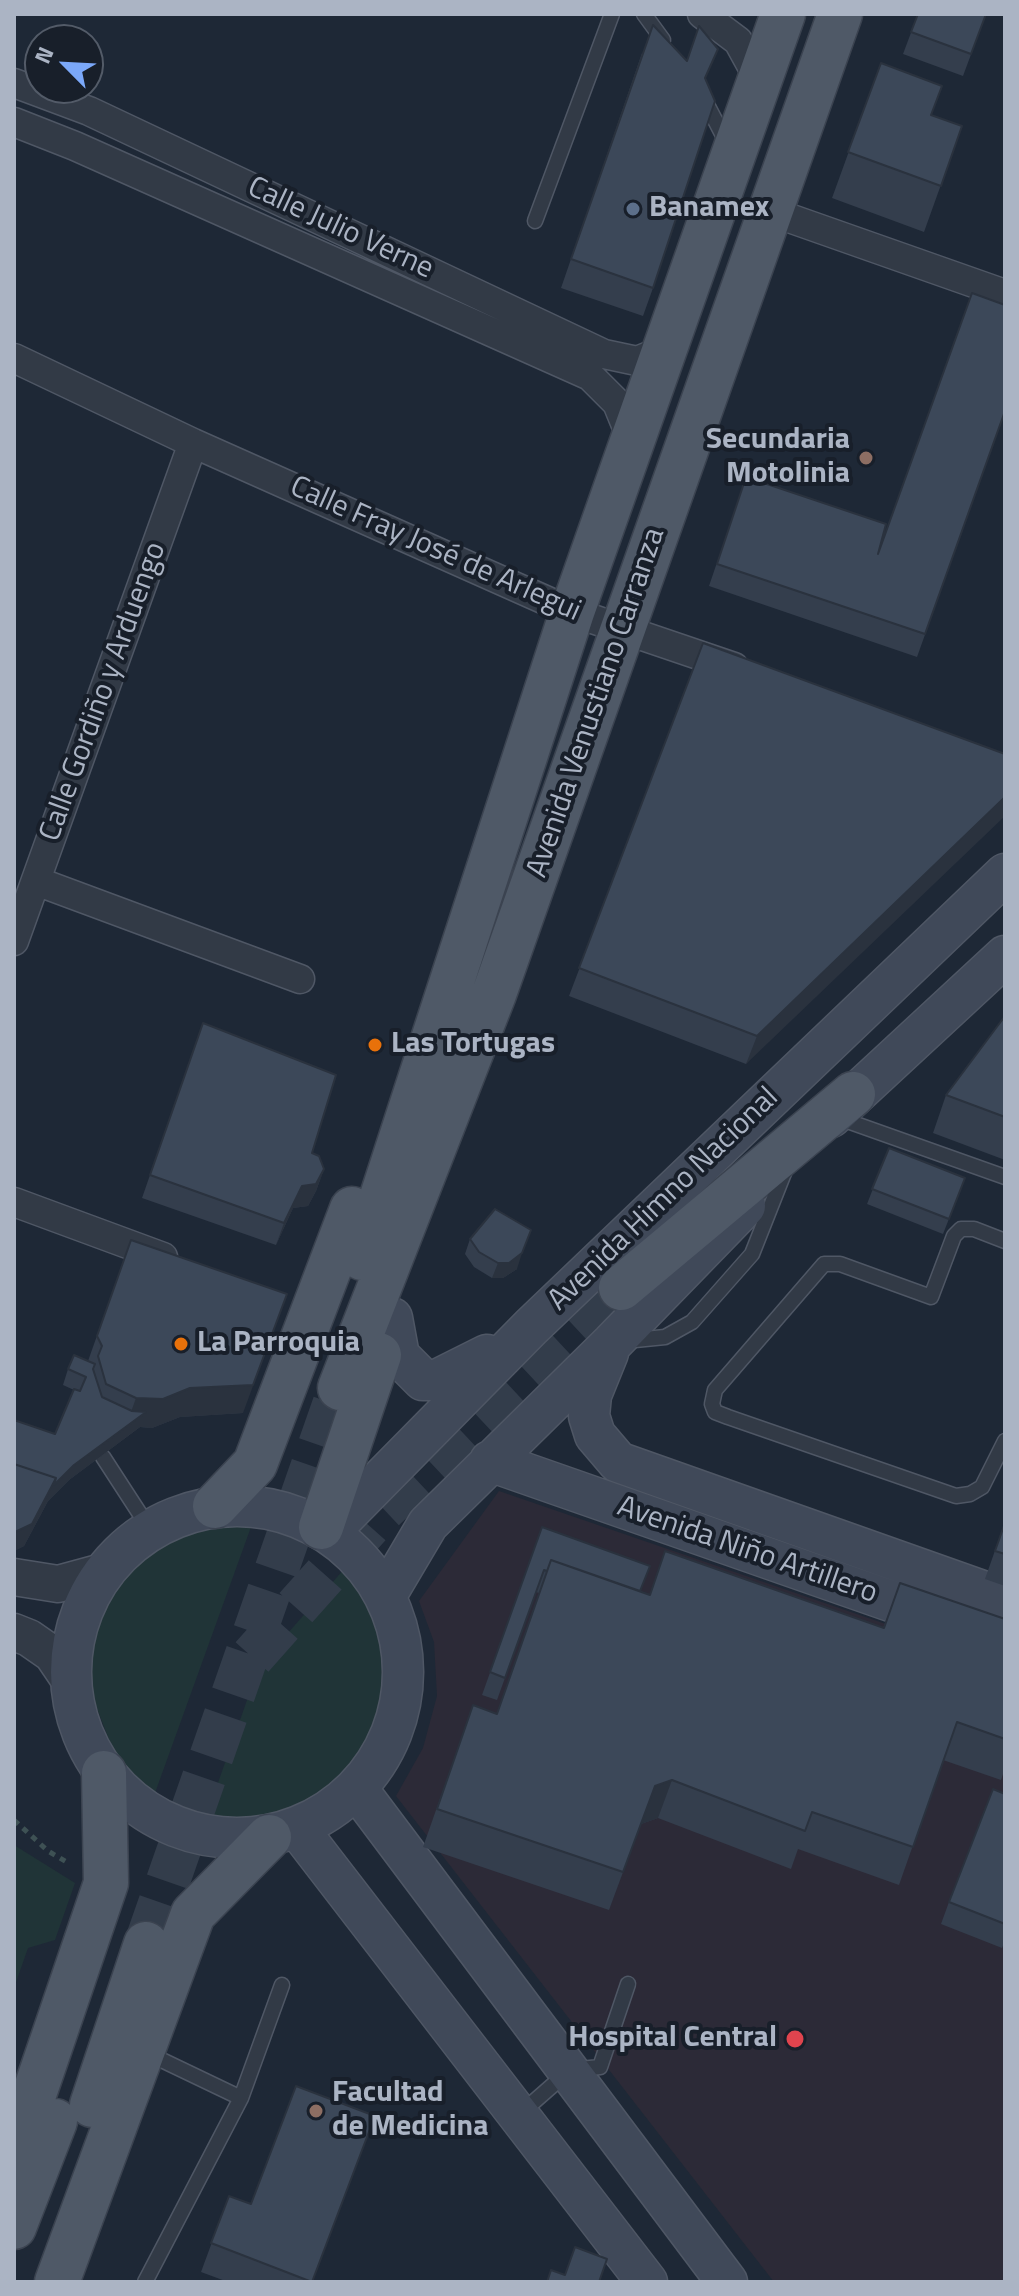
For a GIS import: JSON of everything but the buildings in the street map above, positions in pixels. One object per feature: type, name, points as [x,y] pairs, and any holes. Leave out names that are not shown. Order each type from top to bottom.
[{"type":"main road","name":"Avenida Venustiano Carranza","points":[[783,14],[572,612],[454,967],[332,1385],[494,994],[840,14]]},
{"type":"main road","name":"Avenida Himno Nacional","points":[[325,1529],[531,1327],[1005,874]]},
{"type":"main road","name":"Avenida Himno Nacional","points":[[386,1595],[428,1524],[612,1343],[843,1104],[1005,956]]},
{"type":"main road","points":[[215,1506],[255,1464],[301,1308],[399,1079],[454,967]]},
{"type":"main road","points":[[325,1529],[392,1318],[468,1108],[494,994]]},
{"type":"main road","points":[[621,1288],[843,1104]]},
{"type":"main road","points":[[392,1318],[399,1356],[423,1380],[437,1380],[495,1351],[531,1327]]},
{"type":"main road","name":"Avenida Niño Artillero","points":[[612,1343],[591,1395],[589,1416],[595,1435],[618,1462],[1005,1599]]},
{"type":"main road","name":"Avenida Niño Artillero","points":[[490,1461],[1005,1641]]},
{"type":"main road","points":[[57,2282],[193,1914],[283,1833],[329,1812],[357,1789],[387,1746],[403,1697],[403,1645],[386,1595],[362,1559],[325,1529],[270,1508],[215,1506],[166,1521],[124,1550],[102,1572],[88,1597],[75,1635],[71,1682],[80,1729],[104,1773],[137,1806],[178,1829],[223,1839],[283,1833]]},
{"type":"main road","points":[[14,2153],[106,1883],[104,1773]]},
{"type":"main road","points":[[357,1789],[727,2282]]},
{"type":"main road","points":[[283,1833],[518,2116],[647,2282]]},
{"type":"main road","points":[[14,2227],[136,1940],[33,2282]]},
{"type":"street","points":[[702,14],[738,41],[760,81]]},
{"type":"street","name":"Calle Julio Verne","points":[[14,83],[124,128],[604,354],[637,361],[666,349]]},
{"type":"street","name":"Calle Julio Verne","points":[[14,122],[109,161],[590,376],[617,403],[632,440]]},
{"type":"street","points":[[109,161],[124,128]]},
{"type":"street","points":[[772,212],[1005,294]]},
{"type":"street","points":[[316,253],[330,225]]},
{"type":"street","name":"Calle Fray José de Arlegui","points":[[14,358],[193,443],[572,612],[757,675]]},
{"type":"street","name":"Calle Gordiño y Arduengo","points":[[14,941],[193,443]]},
{"type":"street","points":[[36,881],[300,979]]},
{"type":"street","points":[[14,1202],[186,1266]]},
{"type":"street","points":[[14,1577],[58,1584],[102,1572]]},
{"type":"street","points":[[14,1632],[52,1654],[71,1682]]},
{"type":"lane","points":[[535,221],[612,14]]},
{"type":"lane","points":[[644,14],[676,58]]},
{"type":"lane","points":[[703,96],[733,154]]},
{"type":"lane","points":[[843,1104],[1005,1177]]},
{"type":"lane","points":[[1005,1241],[974,1229],[961,1229],[954,1236],[931,1297],[840,1264],[824,1264],[715,1390],[712,1404],[715,1412],[728,1417],[956,1496],[970,1494],[982,1487],[1005,1441]]},
{"type":"lane","points":[[103,1457],[151,1531]]},
{"type":"lane","points":[[518,2116],[570,2070],[600,2067],[628,1984]]},
{"type":"lane","points":[[145,2282],[241,2098],[282,1985]]},
{"type":"lane","points":[[143,2052],[241,2098]]},
{"type":"path","points":[[14,1820],[48,1851],[106,1883]]},
{"type":"shaded area","name":"Hospital Central","points":[[499,1491],[1005,1665],[1005,2282],[774,2282],[396,1796],[423,1748],[437,1696],[434,1642],[419,1601]]},
{"type":"green space","points":[[216,1524],[251,1527],[155,1793],[143,1789],[117,1760],[87,1683],[91,1643],[107,1601],[134,1565],[175,1536]]},
{"type":"green space","points":[[345,1568],[372,1602],[386,1648],[386,1692],[372,1737],[343,1779],[291,1814],[225,1822],[207,1814],[259,1666]]},
{"type":"green space","points":[[14,1845],[75,1883],[55,1940],[28,1948],[14,1988]]},
{"type":"tunnel","points":[[252,1657],[383,1510],[621,1288]]},
{"type":"tunnel","points":[[146,1944],[340,1388]]},
{"type":"place","name":"Banamex","points":[[633,209]]},
{"type":"place","name":"Secundaria Motolinia","points":[[866,458]]},
{"type":"place","name":"Las Tortugas","points":[[375,1045]]},
{"type":"place","name":"La Parroquia","points":[[181,1344]]},
{"type":"place","name":"Hospital Central","points":[[795,2039]]},
{"type":"place","name":"Facultad de Medicina","points":[[316,2111]]}]
